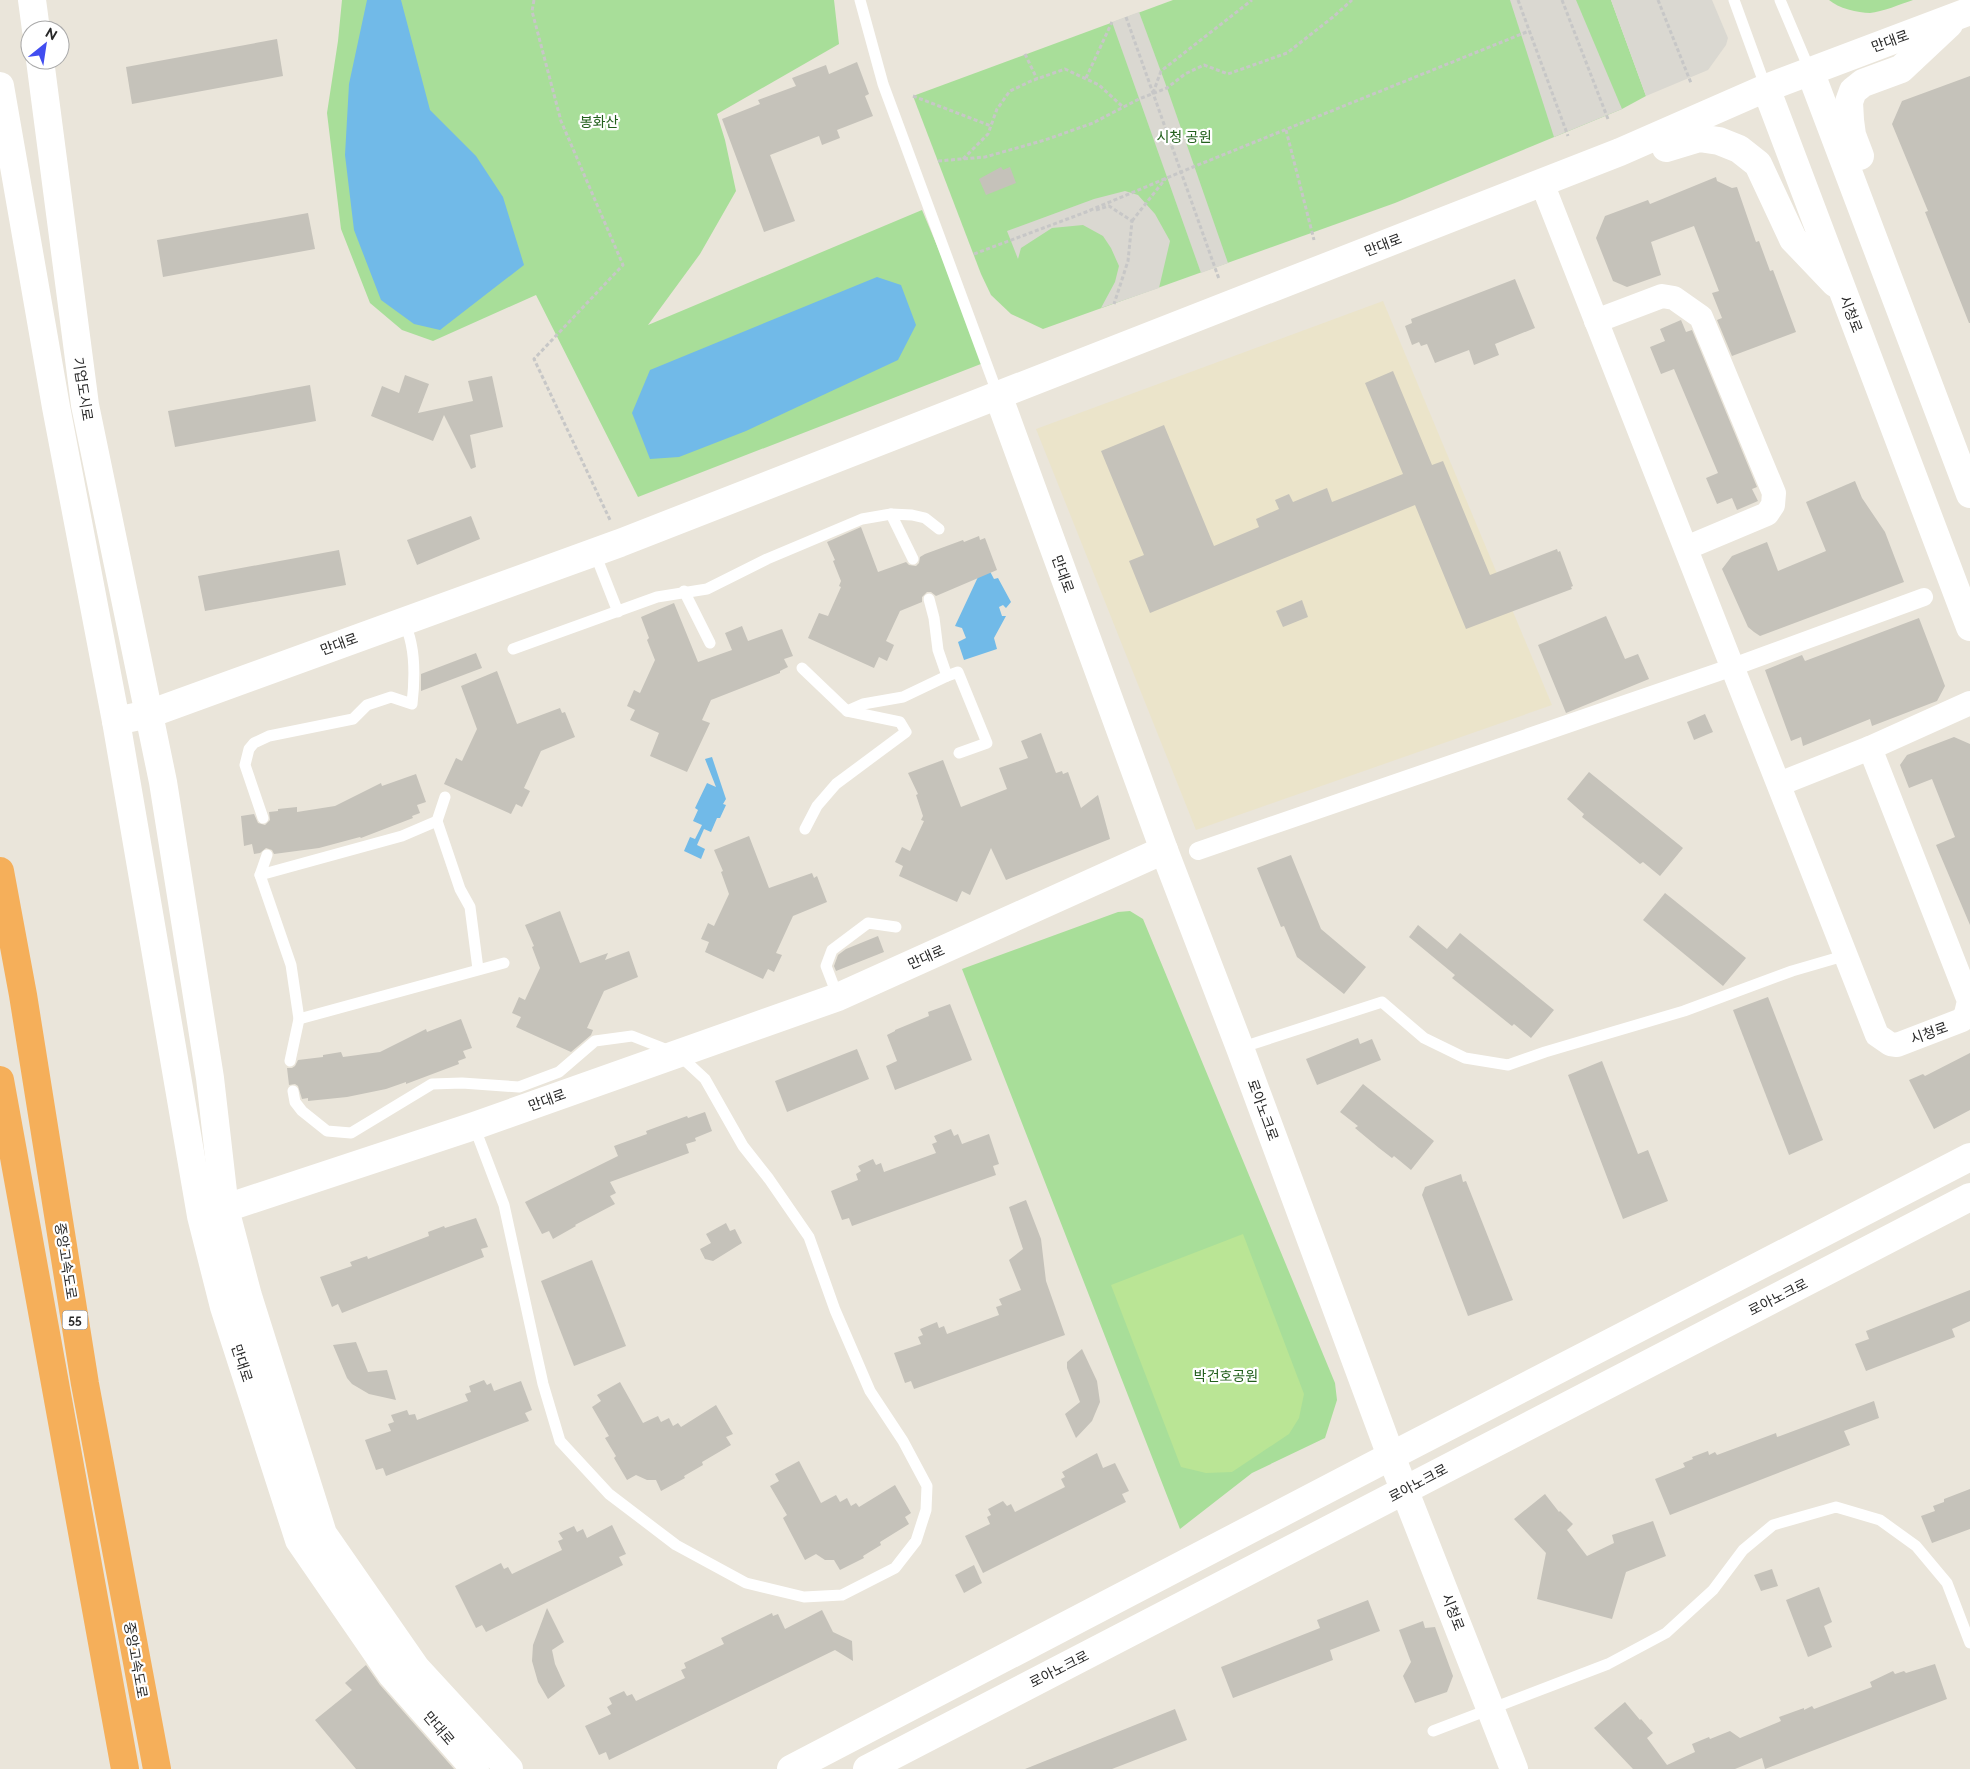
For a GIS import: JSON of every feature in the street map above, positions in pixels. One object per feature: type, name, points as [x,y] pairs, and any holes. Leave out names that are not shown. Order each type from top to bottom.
[{"type":"highway","name":"중앙고속도로","points":[[0,871],[23,996],[85,1384],[157,1769]]},
{"type":"highway","name":"55","points":[[0,1080],[125,1769]]},
{"type":"street","points":[[32,0],[35,20]]},
{"type":"street","points":[[1883,263],[1869,178],[1852,135],[1849,102],[1853,92],[1863,83],[1901,69],[1965,13]]},
{"type":"street","name":"만대로","points":[[509,1769],[416,1668],[323,1534],[248,1296],[213,1212],[210,1078],[163,782],[149,714],[620,542],[1542,183],[1620,152],[1810,70],[1965,13]]},
{"type":"street","name":"기업도시로","points":[[41,70],[85,405],[149,714]]},
{"type":"street","points":[[1810,70],[1970,494]]},
{"type":"street","name":"기업도시로","points":[[0,86],[56,407],[116,721]]},
{"type":"street","name":"시청로","points":[[1766,88],[1970,627]]},
{"type":"street","points":[[1620,152],[1667,148],[1699,138],[1719,141],[1739,149],[1758,164],[1793,239],[1843,292]]},
{"type":"street","name":"시청로","points":[[1542,183],[1877,1035],[1890,1044],[1897,1044],[1962,1020],[1966,1014],[1969,1002],[1870,748]]},
{"type":"street","points":[[1596,321],[1662,296],[1674,298],[1688,306],[1700,317],[1774,493],[1773,505],[1767,514],[1686,548]]},
{"type":"street","name":"만대로","points":[[213,1212],[474,1126],[838,997],[1164,850],[998,395]]},
{"type":"street","points":[[1198,851],[1733,667],[1924,597]]},
{"type":"street","points":[[1779,784],[1870,748],[1970,702]]},
{"type":"street","points":[[116,721],[149,714]]},
{"type":"street","name":"만대로","points":[[116,721],[213,1212],[224,1307],[299,1540],[392,1675],[475,1769]]},
{"type":"street","name":"로아노크로","points":[[1164,850],[1240,1048],[1391,1456]]},
{"type":"street","points":[[791,1769],[1970,1157]]},
{"type":"street","name":"로아노크로","points":[[867,1769],[1970,1197]]},
{"type":"street","name":"시청로","points":[[1391,1456],[1514,1769]]},
{"type":"lane","points":[[860,0],[883,84],[998,395]]},
{"type":"lane","name":"시청로","points":[[1734,0],[1766,88]]},
{"type":"lane","points":[[1780,0],[1810,70]]},
{"type":"lane","points":[[892,514],[913,559]]},
{"type":"lane","points":[[513,648],[657,597],[684,591],[707,589],[767,559],[862,519],[892,514],[925,518],[939,529]]},
{"type":"lane","points":[[594,551],[618,612]]},
{"type":"lane","points":[[684,591],[710,643]]},
{"type":"lane","points":[[928,599],[934,618],[938,650],[947,676]]},
{"type":"lane","points":[[263,818],[245,765],[249,749],[254,743],[269,736],[352,719],[367,706],[391,697],[412,704],[414,685],[410,633],[402,621]]},
{"type":"lane","points":[[802,668],[847,711],[900,722],[906,732],[836,784],[817,806],[805,829]]},
{"type":"lane","points":[[847,711],[863,704],[903,697],[958,672],[987,743],[958,753]]},
{"type":"lane","points":[[445,796],[437,821],[460,889],[470,907],[478,969]]},
{"type":"lane","points":[[260,875],[402,836],[437,821]]},
{"type":"lane","points":[[267,855],[260,875],[291,965],[299,1019],[290,1062]]},
{"type":"lane","points":[[838,997],[826,966],[832,950],[868,923],[896,927]]},
{"type":"lane","points":[[1240,1048],[1382,1002],[1424,1038],[1465,1058],[1508,1065],[1545,1052],[1684,1011],[1792,971],[1847,955]]},
{"type":"lane","points":[[299,1019],[504,963]]},
{"type":"lane","points":[[293,1090],[295,1102],[302,1111],[327,1131],[351,1133],[432,1084],[519,1087],[559,1072],[595,1041],[632,1036],[678,1054],[705,1079],[743,1146],[769,1179],[809,1238],[835,1310],[870,1391],[902,1441],[927,1486],[926,1510],[916,1541],[895,1568],[842,1595],[804,1596],[746,1583],[676,1545],[609,1494],[560,1441],[543,1384],[504,1205],[474,1126]]},
{"type":"lane","points":[[1433,1731],[1608,1664],[1666,1633],[1713,1590],[1743,1550],[1773,1525],[1836,1507],[1880,1520],[1916,1546],[1947,1583],[1970,1643]]},
{"type":"path","points":[[534,0],[532,11],[561,121],[623,265],[534,359],[620,542]]},
{"type":"path","points":[[1153,93],[1161,71],[1252,0]]},
{"type":"path","points":[[938,161],[986,157],[1045,140],[1093,122],[1167,88],[1185,74],[1204,65],[1228,74],[1287,53],[1352,0]]},
{"type":"path","points":[[1518,0],[1568,136]]},
{"type":"path","points":[[1562,0],[1608,118]]},
{"type":"path","points":[[1658,0],[1691,83]]},
{"type":"path","points":[[1126,17],[1219,279]]},
{"type":"path","points":[[1086,78],[1112,22]]},
{"type":"path","points":[[974,254],[1086,212],[1529,32]]},
{"type":"path","points":[[1025,54],[1037,79]]},
{"type":"path","points":[[962,159],[988,134],[996,109],[1010,91],[1065,69],[1099,85],[1124,107]]},
{"type":"path","points":[[913,96],[991,126]]},
{"type":"path","points":[[1286,130],[1314,240]]},
{"type":"path","points":[[1114,304],[1128,261],[1132,220],[1166,178]]},
{"type":"path","points":[[1086,212],[1109,206],[1132,220]]},
{"type":"shaded area","points":[[1510,0],[1576,0],[1622,109],[1554,137]]},
{"type":"shaded area","points":[[1611,0],[1712,0],[1728,38],[1726,45],[1708,70],[1646,96]]},
{"type":"shaded area","points":[[1139,12],[1228,263],[1201,273],[1112,22]]},
{"type":"shaded area","points":[[1125,191],[1138,195],[1155,214],[1170,241],[1159,288],[1101,308],[1115,282],[1119,266],[1103,236],[1083,225],[1052,228],[1021,248],[1018,259],[1007,231],[1094,199]]},
{"type":"shaded area","points":[[1383,301],[1552,705],[1196,830],[1036,429]]},
{"type":"green space","name":"봉화산","points":[[342,0],[834,0],[839,44],[717,114],[725,140],[736,191],[700,254],[648,325],[922,210],[986,362],[638,497],[536,295],[433,341],[402,330],[370,303],[341,229],[327,113]]},
{"type":"green space","name":"시청 공원","points":[[1173,0],[1611,0],[1646,96],[1622,109],[1395,203],[1043,329],[1011,314],[991,295],[981,274],[913,96]]},
{"type":"green space","points":[[1829,0],[1913,0],[1886,10],[1870,13],[1848,10]]},
{"type":"green space","name":"박건호공원","points":[[1130,911],[1143,919],[1335,1383],[1337,1400],[1325,1438],[1252,1473],[1180,1529],[962,969],[1118,912]]},
{"type":"green space","points":[[1243,1234],[1304,1394],[1299,1418],[1289,1434],[1232,1472],[1206,1473],[1181,1467],[1111,1285]]},
{"type":"water","points":[[367,0],[401,0],[430,110],[476,156],[503,197],[524,265],[440,330],[414,324],[381,300],[354,230],[345,155],[349,84]]},
{"type":"water","points":[[877,277],[901,285],[916,325],[898,360],[746,431],[679,457],[650,459],[632,413],[650,370]]},
{"type":"water","points":[[985,562],[994,579],[998,578],[1011,602],[1006,608],[1003,605],[999,607],[1002,616],[1006,616],[994,638],[997,649],[964,660],[958,642],[966,638],[962,628],[955,626]]},
{"type":"water","points":[[712,757],[726,799],[723,804],[726,805],[720,818],[717,818],[711,832],[704,829],[697,845],[705,849],[701,859],[684,851],[690,837],[695,839],[702,825],[693,821],[698,810],[695,808],[707,783],[716,787],[705,759]]},
{"type":"building","points":[[277,39],[283,76],[132,104],[126,67]]},
{"type":"building","points":[[857,62],[869,94],[865,96],[873,116],[837,130],[840,138],[822,145],[819,136],[770,155],[795,221],[764,232],[722,119],[760,104],[758,100],[796,86],[792,78],[826,65],[829,74]]},
{"type":"building","points":[[1970,76],[1969,323],[1925,212],[1928,211],[1892,124],[1902,101]]},
{"type":"building","points":[[1001,167],[1003,170],[1010,167],[1016,183],[986,195],[979,179]]},
{"type":"building","points":[[1716,177],[1717,181],[1732,188],[1737,187],[1756,242],[1759,241],[1770,271],[1773,270],[1796,332],[1732,356],[1717,320],[1722,318],[1712,293],[1719,291],[1694,226],[1651,242],[1661,275],[1627,287],[1613,281],[1596,238],[1605,216],[1648,200],[1650,204]]},
{"type":"building","points":[[308,213],[315,249],[163,277],[157,240]]},
{"type":"building","points":[[1515,279],[1535,328],[1495,344],[1499,355],[1474,365],[1469,350],[1435,363],[1427,344],[1421,346],[1419,342],[1412,345],[1405,326],[1412,323],[1411,319]]},
{"type":"building","points":[[1681,320],[1686,332],[1692,330],[1757,487],[1752,489],[1758,501],[1737,510],[1732,498],[1717,504],[1706,478],[1718,473],[1674,369],[1661,374],[1650,347],[1665,341],[1660,329]]},
{"type":"building","points":[[1393,371],[1432,465],[1443,461],[1490,575],[1557,549],[1558,552],[1560,551],[1573,586],[1571,587],[1572,589],[1466,629],[1415,505],[1150,613],[1129,561],[1144,555],[1101,451],[1164,425],[1214,546],[1259,527],[1256,519],[1279,509],[1275,500],[1289,494],[1293,502],[1327,488],[1332,502],[1403,474],[1365,383]]},
{"type":"building","points":[[405,375],[429,384],[418,413],[473,401],[468,381],[492,376],[503,427],[470,435],[476,467],[471,469],[444,415],[433,441],[371,416],[382,386],[399,393]]},
{"type":"building","points":[[310,385],[316,421],[175,447],[168,411]]},
{"type":"building","points":[[1855,481],[1862,498],[1885,532],[1904,582],[1760,636],[1748,627],[1722,569],[1732,556],[1767,542],[1778,571],[1826,551],[1806,502]]},
{"type":"building","points":[[471,516],[480,539],[417,565],[407,540]]},
{"type":"building","points":[[861,527],[878,572],[906,562],[909,565],[916,566],[919,563],[920,557],[925,554],[979,536],[980,540],[985,538],[997,570],[936,596],[931,592],[927,592],[922,597],[922,602],[900,611],[886,641],[894,645],[887,661],[879,657],[874,668],[808,638],[819,613],[828,616],[841,587],[839,586],[841,581],[833,561],[835,560],[827,542]]},
{"type":"building","points":[[339,550],[346,585],[205,611],[198,576]]},
{"type":"building","points":[[1302,600],[1308,617],[1283,627],[1276,611]]},
{"type":"building","points":[[674,603],[698,662],[732,650],[725,633],[742,626],[748,641],[782,629],[793,656],[784,659],[788,667],[780,671],[780,673],[711,700],[702,720],[710,723],[687,772],[650,756],[659,733],[630,720],[635,710],[627,706],[634,690],[640,693],[655,660],[641,617]]},
{"type":"building","points":[[1606,616],[1625,659],[1638,654],[1649,679],[1566,713],[1538,645]]},
{"type":"building","points":[[1919,618],[1945,686],[1937,701],[1872,726],[1870,719],[1803,746],[1801,737],[1791,741],[1765,670],[1802,655],[1805,661]]},
{"type":"building","points":[[476,653],[482,668],[421,691],[421,674]]},
{"type":"building","points":[[497,671],[517,724],[560,708],[562,713],[565,712],[575,737],[541,751],[524,788],[530,791],[522,807],[516,804],[511,814],[444,784],[456,758],[462,761],[477,729],[461,686]]},
{"type":"building","points":[[1705,714],[1713,732],[1694,740],[1687,722]]},
{"type":"building","points":[[1041,733],[1056,773],[1062,771],[1063,774],[1068,772],[1081,808],[1098,795],[1110,839],[1006,880],[991,848],[970,895],[962,891],[957,902],[899,876],[903,866],[895,862],[902,847],[910,851],[924,821],[921,820],[923,816],[916,795],[918,794],[908,773],[943,760],[961,807],[1007,789],[999,768],[1028,758],[1021,741]]},
{"type":"building","points":[[1954,737],[1970,744],[1970,925],[1936,845],[1955,837],[1932,779],[1909,788],[1900,765],[1907,755]]},
{"type":"building","points":[[1589,772],[1683,848],[1660,876],[1643,862],[1640,864],[1582,817],[1584,814],[1567,799]]},
{"type":"building","points":[[416,774],[426,802],[417,805],[420,813],[412,816],[413,818],[361,838],[319,848],[274,854],[272,850],[266,848],[260,853],[254,854],[252,844],[244,846],[241,816],[254,814],[258,823],[265,825],[270,820],[269,812],[297,807],[297,812],[335,806],[381,783],[382,786]]},
{"type":"building","points":[[749,836],[769,888],[812,873],[814,878],[817,876],[827,902],[793,916],[776,953],[782,955],[774,972],[768,969],[763,979],[705,952],[709,942],[701,939],[708,923],[714,926],[729,894],[721,872],[723,871],[714,850]]},
{"type":"building","points":[[1291,855],[1321,929],[1366,967],[1344,994],[1297,957],[1284,926],[1281,927],[1257,868]]},
{"type":"building","points":[[1665,893],[1746,958],[1723,986],[1643,920]]},
{"type":"building","points":[[560,911],[580,963],[608,953],[605,960],[629,951],[638,977],[604,991],[587,1028],[593,1030],[591,1035],[571,1052],[516,1027],[521,1017],[512,1013],[519,997],[525,1000],[540,968],[532,947],[534,946],[525,925]]},
{"type":"building","points":[[1418,925],[1447,949],[1460,933],[1554,1010],[1531,1038],[1514,1024],[1512,1026],[1452,978],[1455,975],[1409,937]]},
{"type":"building","points":[[878,936],[884,952],[836,971],[834,966],[838,955],[846,949]]},
{"type":"building","points":[[1768,997],[1823,1140],[1789,1155],[1733,1010]]},
{"type":"building","points":[[950,1004],[972,1060],[895,1090],[886,1066],[897,1061],[887,1035],[929,1016],[928,1012]]},
{"type":"building","points":[[461,1019],[472,1048],[463,1051],[466,1058],[458,1061],[459,1064],[406,1084],[406,1082],[386,1089],[347,1097],[308,1101],[308,1098],[302,1099],[298,1086],[295,1084],[289,1085],[287,1068],[295,1066],[298,1060],[323,1057],[323,1055],[341,1052],[343,1057],[380,1052],[426,1029],[427,1032]]},
{"type":"building","points":[[1358,1038],[1360,1044],[1372,1039],[1381,1060],[1317,1085],[1306,1059]]},
{"type":"building","points":[[857,1049],[869,1079],[787,1112],[775,1081]]},
{"type":"building","points":[[1970,1053],[1970,1110],[1934,1129],[1909,1080],[1923,1074],[1925,1076]]},
{"type":"building","points":[[1602,1061],[1638,1154],[1648,1150],[1668,1201],[1623,1219],[1568,1075]]},
{"type":"building","points":[[1363,1084],[1434,1141],[1411,1170],[1394,1156],[1392,1158],[1379,1148],[1355,1128],[1358,1126],[1340,1112]]},
{"type":"building","points":[[705,1112],[712,1131],[695,1138],[696,1141],[686,1144],[689,1153],[610,1182],[616,1193],[610,1196],[615,1204],[553,1239],[549,1231],[542,1234],[525,1202],[618,1156],[614,1146],[647,1134],[646,1131],[687,1116],[688,1118]]},
{"type":"building","points":[[951,1129],[954,1136],[958,1134],[962,1144],[989,1134],[999,1164],[993,1166],[996,1175],[852,1226],[849,1218],[842,1220],[831,1191],[858,1180],[856,1174],[861,1171],[858,1166],[873,1159],[876,1165],[881,1163],[884,1172],[936,1153],[932,1144],[937,1142],[934,1136]]},
{"type":"building","points":[[1461,1174],[1463,1182],[1466,1181],[1513,1300],[1468,1316],[1422,1195],[1425,1187]]},
{"type":"building","points":[[1026,1200],[1041,1239],[1046,1281],[1065,1335],[914,1389],[911,1381],[905,1383],[894,1353],[921,1344],[918,1337],[923,1335],[920,1329],[937,1322],[939,1328],[944,1326],[947,1334],[999,1315],[996,1307],[1002,1305],[999,1299],[1021,1290],[1009,1260],[1023,1249],[1009,1207]]},
{"type":"building","points":[[476,1218],[488,1247],[481,1249],[484,1257],[342,1313],[338,1304],[332,1307],[320,1277],[352,1266],[350,1262],[367,1256],[368,1259],[429,1236],[428,1232]]},
{"type":"building","points":[[726,1223],[730,1231],[735,1229],[742,1243],[713,1261],[705,1259],[700,1249],[711,1243],[706,1234]]},
{"type":"building","points":[[592,1260],[626,1346],[574,1366],[541,1281]]},
{"type":"building","points":[[1970,1290],[1970,1321],[1952,1329],[1955,1337],[1866,1371],[1855,1344],[1869,1339],[1866,1331]]},
{"type":"building","points":[[356,1342],[368,1372],[387,1370],[396,1400],[369,1394],[352,1384],[347,1378],[333,1345]]},
{"type":"building","points":[[1082,1349],[1097,1381],[1100,1402],[1092,1421],[1076,1438],[1065,1414],[1080,1402],[1067,1368],[1067,1362]]},
{"type":"building","points":[[484,1380],[487,1385],[491,1383],[494,1391],[521,1381],[532,1410],[525,1413],[529,1421],[386,1476],[383,1468],[376,1470],[365,1440],[391,1431],[388,1424],[394,1422],[391,1415],[407,1410],[409,1415],[415,1414],[417,1420],[468,1401],[465,1394],[471,1392],[469,1386]]},
{"type":"building","points":[[620,1382],[643,1423],[658,1416],[661,1422],[669,1418],[673,1426],[678,1423],[681,1427],[716,1405],[733,1434],[726,1437],[731,1445],[702,1462],[703,1465],[684,1476],[685,1478],[661,1491],[656,1480],[647,1480],[636,1475],[627,1480],[605,1438],[609,1436],[592,1407],[601,1401],[597,1395]]},
{"type":"building","points":[[1874,1401],[1879,1418],[1844,1431],[1850,1445],[1670,1515],[1655,1479],[1685,1467],[1683,1463],[1693,1459],[1692,1457],[1708,1451],[1709,1455],[1715,1452],[1717,1455],[1776,1433],[1777,1437]]},
{"type":"building","points":[[1097,1453],[1103,1468],[1115,1463],[1129,1491],[1122,1494],[1126,1502],[983,1573],[965,1536],[990,1524],[987,1517],[991,1515],[988,1509],[1003,1501],[1007,1506],[1011,1504],[1015,1512],[1065,1487],[1061,1479],[1065,1477],[1062,1472]]},
{"type":"building","points":[[799,1461],[821,1503],[836,1495],[840,1502],[847,1498],[851,1506],[856,1503],[859,1507],[895,1485],[911,1513],[905,1517],[909,1524],[880,1542],[881,1545],[863,1556],[864,1558],[840,1570],[834,1560],[825,1560],[816,1554],[805,1560],[783,1518],[787,1515],[770,1486],[779,1481],[775,1474]]},
{"type":"building","points":[[1970,1489],[1970,1529],[1932,1543],[1921,1516],[1935,1511],[1933,1506],[1944,1502],[1944,1499]]},
{"type":"building","points":[[1545,1494],[1559,1512],[1573,1524],[1567,1530],[1587,1556],[1614,1543],[1612,1535],[1653,1521],[1666,1556],[1626,1572],[1612,1619],[1537,1599],[1546,1553],[1514,1519]]},
{"type":"building","points":[[612,1525],[626,1554],[619,1557],[623,1565],[486,1632],[482,1625],[476,1628],[455,1586],[501,1563],[504,1569],[508,1567],[512,1574],[562,1550],[558,1541],[563,1539],[559,1533],[574,1526],[577,1532],[583,1529],[587,1538]]},
{"type":"building","points":[[974,1565],[982,1583],[964,1593],[955,1575]]},
{"type":"building","points":[[1772,1569],[1778,1586],[1761,1591],[1754,1575]]},
{"type":"building","points":[[1819,1587],[1832,1622],[1824,1626],[1832,1647],[1808,1657],[1786,1600]]},
{"type":"building","points":[[1368,1600],[1380,1631],[1330,1650],[1333,1660],[1233,1698],[1221,1667],[1320,1628],[1317,1620]]},
{"type":"building","points":[[547,1608],[564,1642],[552,1650],[555,1664],[565,1686],[548,1699],[538,1682],[532,1661],[533,1645]]},
{"type":"building","points":[[822,1610],[833,1632],[852,1641],[853,1661],[835,1650],[609,1760],[606,1752],[599,1755],[585,1726],[611,1714],[607,1707],[612,1704],[609,1698],[624,1691],[627,1696],[632,1694],[636,1701],[685,1678],[681,1670],[686,1668],[684,1663],[724,1644],[721,1638],[772,1613],[773,1616],[778,1614],[785,1629]]},
{"type":"building","points":[[1423,1621],[1425,1628],[1435,1627],[1453,1676],[1447,1692],[1415,1703],[1403,1676],[1411,1662],[1399,1630]]},
{"type":"building","points":[[1935,1664],[1947,1699],[1765,1769],[1762,1758],[1735,1769],[1633,1769],[1594,1728],[1625,1702],[1653,1733],[1647,1738],[1667,1765],[1695,1752],[1692,1744],[1709,1737],[1710,1739],[1730,1731],[1740,1738],[1781,1721],[1779,1717],[1812,1706],[1814,1709],[1872,1687],[1870,1682],[1893,1671],[1895,1674],[1904,1671],[1906,1673]]},
{"type":"building","points":[[366,1665],[380,1685],[454,1769],[356,1769],[315,1720],[352,1690],[345,1683]]},
{"type":"building","points":[[1175,1709],[1187,1740],[1112,1769],[1025,1769]]}]
